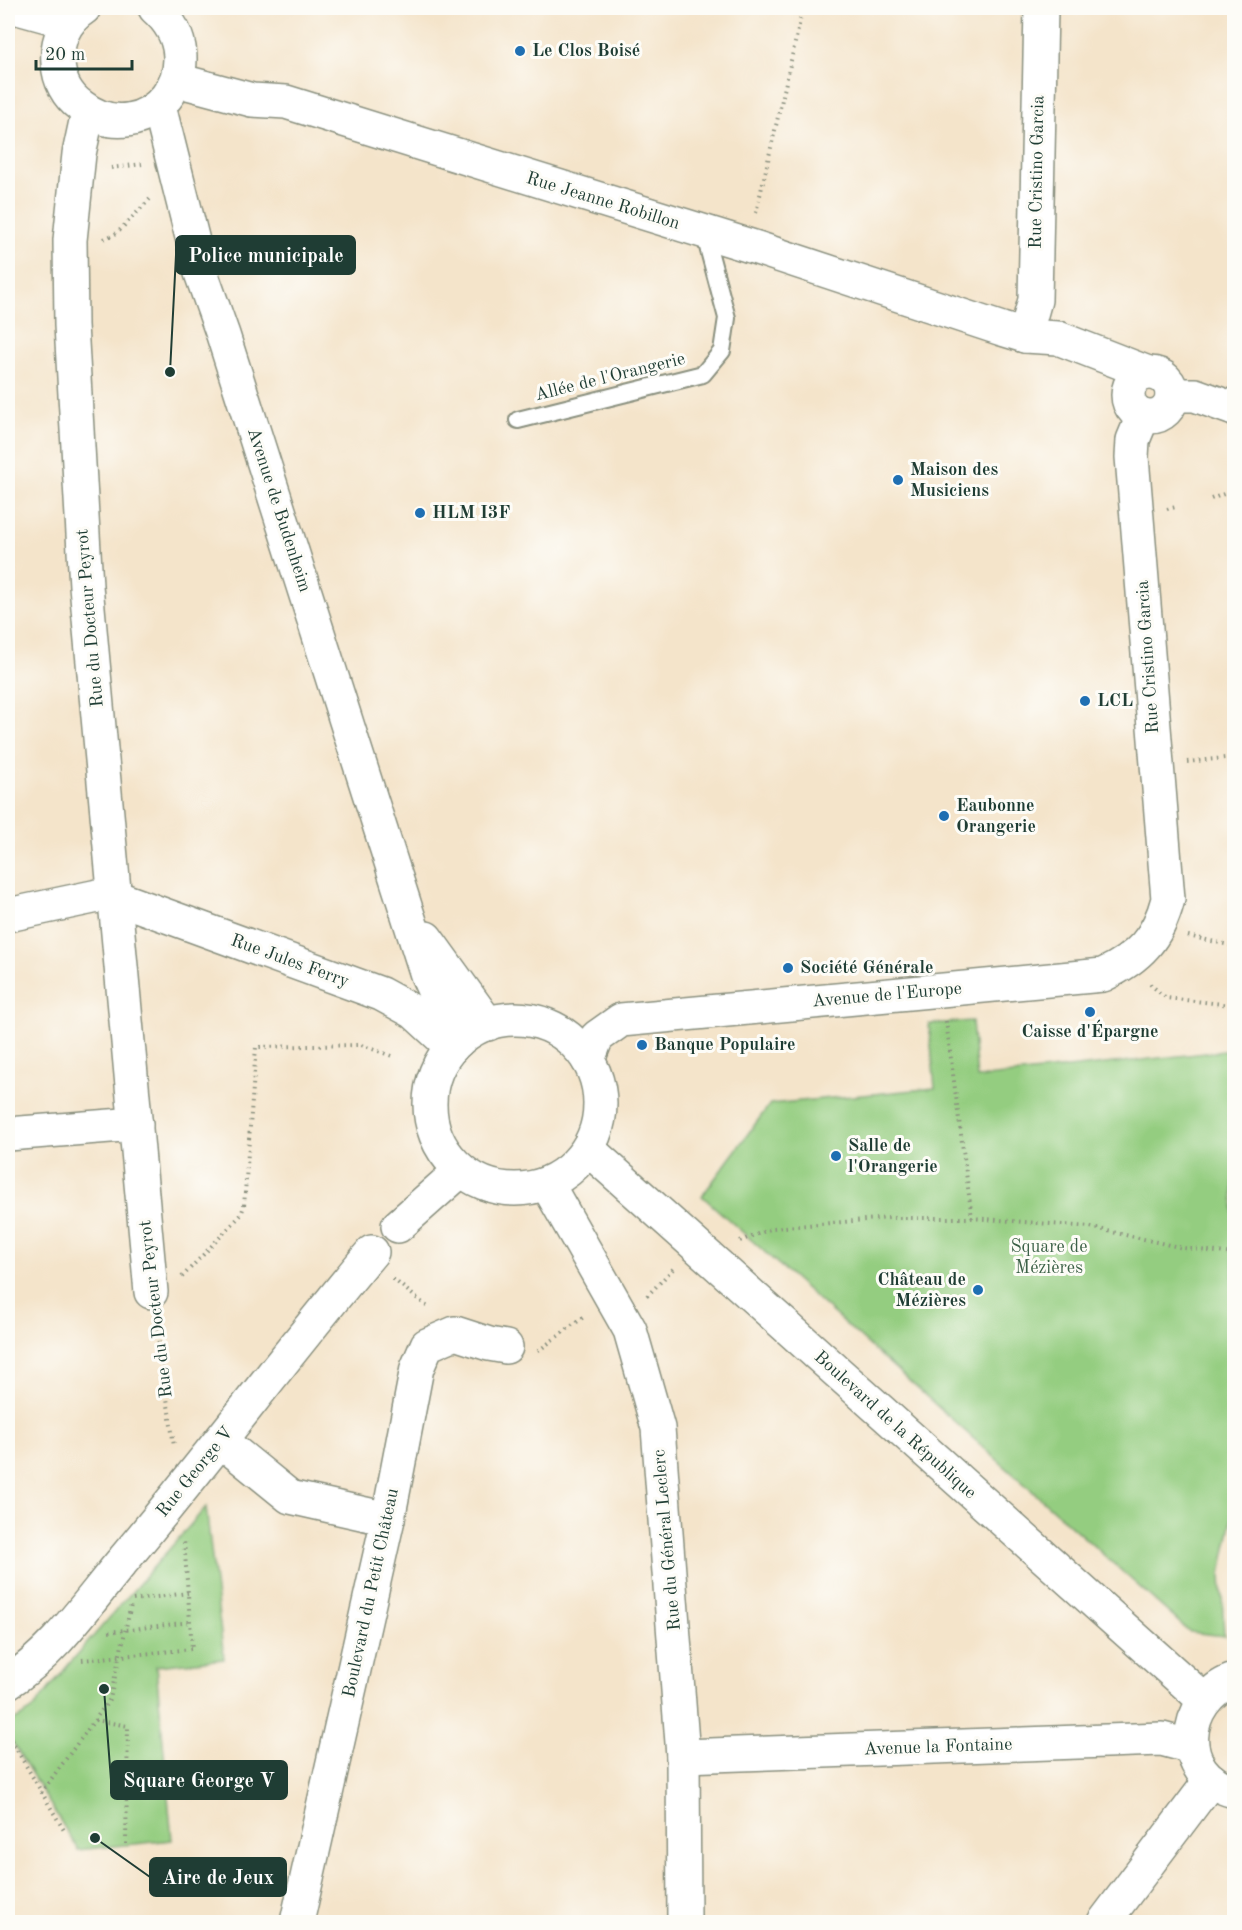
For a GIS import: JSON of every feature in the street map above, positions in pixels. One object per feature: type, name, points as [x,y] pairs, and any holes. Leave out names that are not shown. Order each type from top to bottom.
[{"type":"street","points":[[18,8],[47,16],[77,13]]},
{"type":"street","points":[[77,13],[59,41],[58,71],[69,94],[88,112],[115,120],[129,119],[168,93],[181,64],[180,47],[175,31],[155,8]]},
{"type":"street","name":"Rue Cristino Garcia","points":[[1025,336],[1035,300],[1041,8]]},
{"type":"street","name":"Rue Jeanne Robillon","points":[[168,93],[286,102],[704,232],[1025,336],[1100,376],[1137,412]]},
{"type":"street","name":"Avenue de Budenheim","points":[[168,93],[201,273],[223,335],[427,975],[454,1045]]},
{"type":"street","name":"Rue du Docteur Peyrot","points":[[88,112],[79,154],[70,249],[80,322],[86,586],[136,1124],[164,1287]]},
{"type":"street","points":[[129,119],[137,126],[148,174],[201,273]]},
{"type":"street","name":"Rue Jeanne Robillon","points":[[1025,336],[1058,338],[1148,373]]},
{"type":"street","points":[[1148,373],[1163,377],[1168,382],[1172,395],[1166,411],[1152,417],[1137,412],[1128,401],[1130,386],[1141,375],[1148,373]]},
{"type":"street","points":[[1172,395],[1195,395],[1234,408]]},
{"type":"street","name":"Rue Cristino Garcia","points":[[1137,412],[1132,457],[1168,899]]},
{"type":"street","points":[[8,915],[98,896],[115,897]]},
{"type":"street","name":"Rue Jules Ferry","points":[[115,897],[381,994],[414,1012],[454,1045]]},
{"type":"street","name":"Avenue de l'Europe","points":[[588,1060],[597,1037],[621,1020],[1103,975],[1123,965],[1155,935],[1162,923],[1168,899]]},
{"type":"street","name":"Avenue de Budenheim","points":[[407,913],[488,1024]]},
{"type":"street","points":[[513,1019],[539,1023],[563,1034],[588,1060],[597,1082],[600,1105],[597,1128],[588,1149],[570,1170],[547,1184],[525,1189],[502,1189],[480,1183],[461,1170],[445,1154],[435,1133],[430,1111],[431,1088],[439,1066],[454,1045],[488,1024],[513,1019]]},
{"type":"street","points":[[8,1134],[136,1124]]},
{"type":"street","name":"Boulevard de la République","points":[[588,1149],[1203,1700]]},
{"type":"street","points":[[398,1226],[461,1170]]},
{"type":"street","name":"Rue du Général Leclerc","points":[[547,1184],[630,1330],[658,1428],[683,1756],[684,1923]]},
{"type":"street","name":"Rue George V","points":[[8,1682],[22,1673],[50,1647],[180,1492],[370,1255]]},
{"type":"street","name":"Boulevard du Petit Château","points":[[297,1923],[388,1519],[417,1368],[427,1345],[455,1333],[506,1347]]},
{"type":"street","points":[[221,1441],[290,1497],[388,1519]]},
{"type":"street","points":[[1104,1923],[1223,1785],[1199,1765],[1192,1747],[1192,1731],[1196,1714],[1203,1700],[1217,1688],[1234,1680]]},
{"type":"street","name":"Avenue la Fontaine","points":[[683,1756],[1162,1739],[1192,1747]]},
{"type":"lane","name":"Allée de l'Orangerie","points":[[518,420],[703,374],[722,351],[727,318],[704,232]]},
{"type":"path","points":[[746,246],[803,8]]},
{"type":"path","points":[[70,249],[94,244],[117,233],[150,199],[148,174],[136,166],[108,168],[79,154]]},
{"type":"path","points":[[1210,499],[1234,490]]},
{"type":"path","points":[[1157,765],[1234,757]]},
{"type":"path","points":[[1183,934],[1234,946]]},
{"type":"path","points":[[1148,981],[1166,998],[1232,1005],[1234,1021]]},
{"type":"path","points":[[942,990],[972,1218]]},
{"type":"path","points":[[164,1287],[241,1215],[244,1206],[256,1047],[361,1045],[392,1056]]},
{"type":"path","points":[[612,1297],[642,1301],[695,1247],[742,1240],[773,1228],[889,1218],[972,1218],[1090,1227],[1184,1248],[1234,1254]]},
{"type":"path","points":[[370,1255],[430,1309],[425,1315]]},
{"type":"path","name":"Rue du Docteur Peyrot","points":[[121,1658],[192,1649],[164,1287]]},
{"type":"path","points":[[41,1793],[110,1699],[121,1658],[134,1591]]},
{"type":"path","points":[[122,1602],[188,1593]]},
{"type":"path","points":[[105,1632],[190,1622]]},
{"type":"path","points":[[74,1661],[121,1658]]},
{"type":"path","points":[[95,1720],[128,1726],[126,1844]]},
{"type":"path","points":[[8,1735],[65,1832]]},
{"type":"green space","name":"Square de Mézières","points":[[972,1021],[977,1078],[1233,1050],[1234,1509],[1221,1573],[1224,1636],[1190,1632],[702,1196],[770,1104],[935,1088],[929,1024]]},
{"type":"green space","points":[[206,1507],[224,1659],[156,1666],[172,1840],[78,1850],[8,1735],[8,1724],[31,1711]]},
{"type":"place","name":"Le Clos Boisé","points":[[520,51]]},
{"type":"place","name":"Police municipale","points":[[170,372]]},
{"type":"place","name":"Maison des Musiciens","points":[[898,480]]},
{"type":"place","name":"HLM I3F","points":[[420,513]]},
{"type":"place","name":"LCL","points":[[1085,701]]},
{"type":"place","name":"Eaubonne Orangerie","points":[[944,816]]},
{"type":"place","name":"Société Générale","points":[[788,968]]},
{"type":"place","name":"Caisse d'Épargne","points":[[1090,1012]]},
{"type":"place","name":"Banque Populaire","points":[[642,1045]]},
{"type":"place","name":"Salle de l'Orangerie","points":[[836,1156]]},
{"type":"place","name":"Château de Mézières","points":[[978,1290]]},
{"type":"place","name":"Square George V","points":[[104,1689]]},
{"type":"place","name":"Aire de Jeux","points":[[95,1838]]}]
